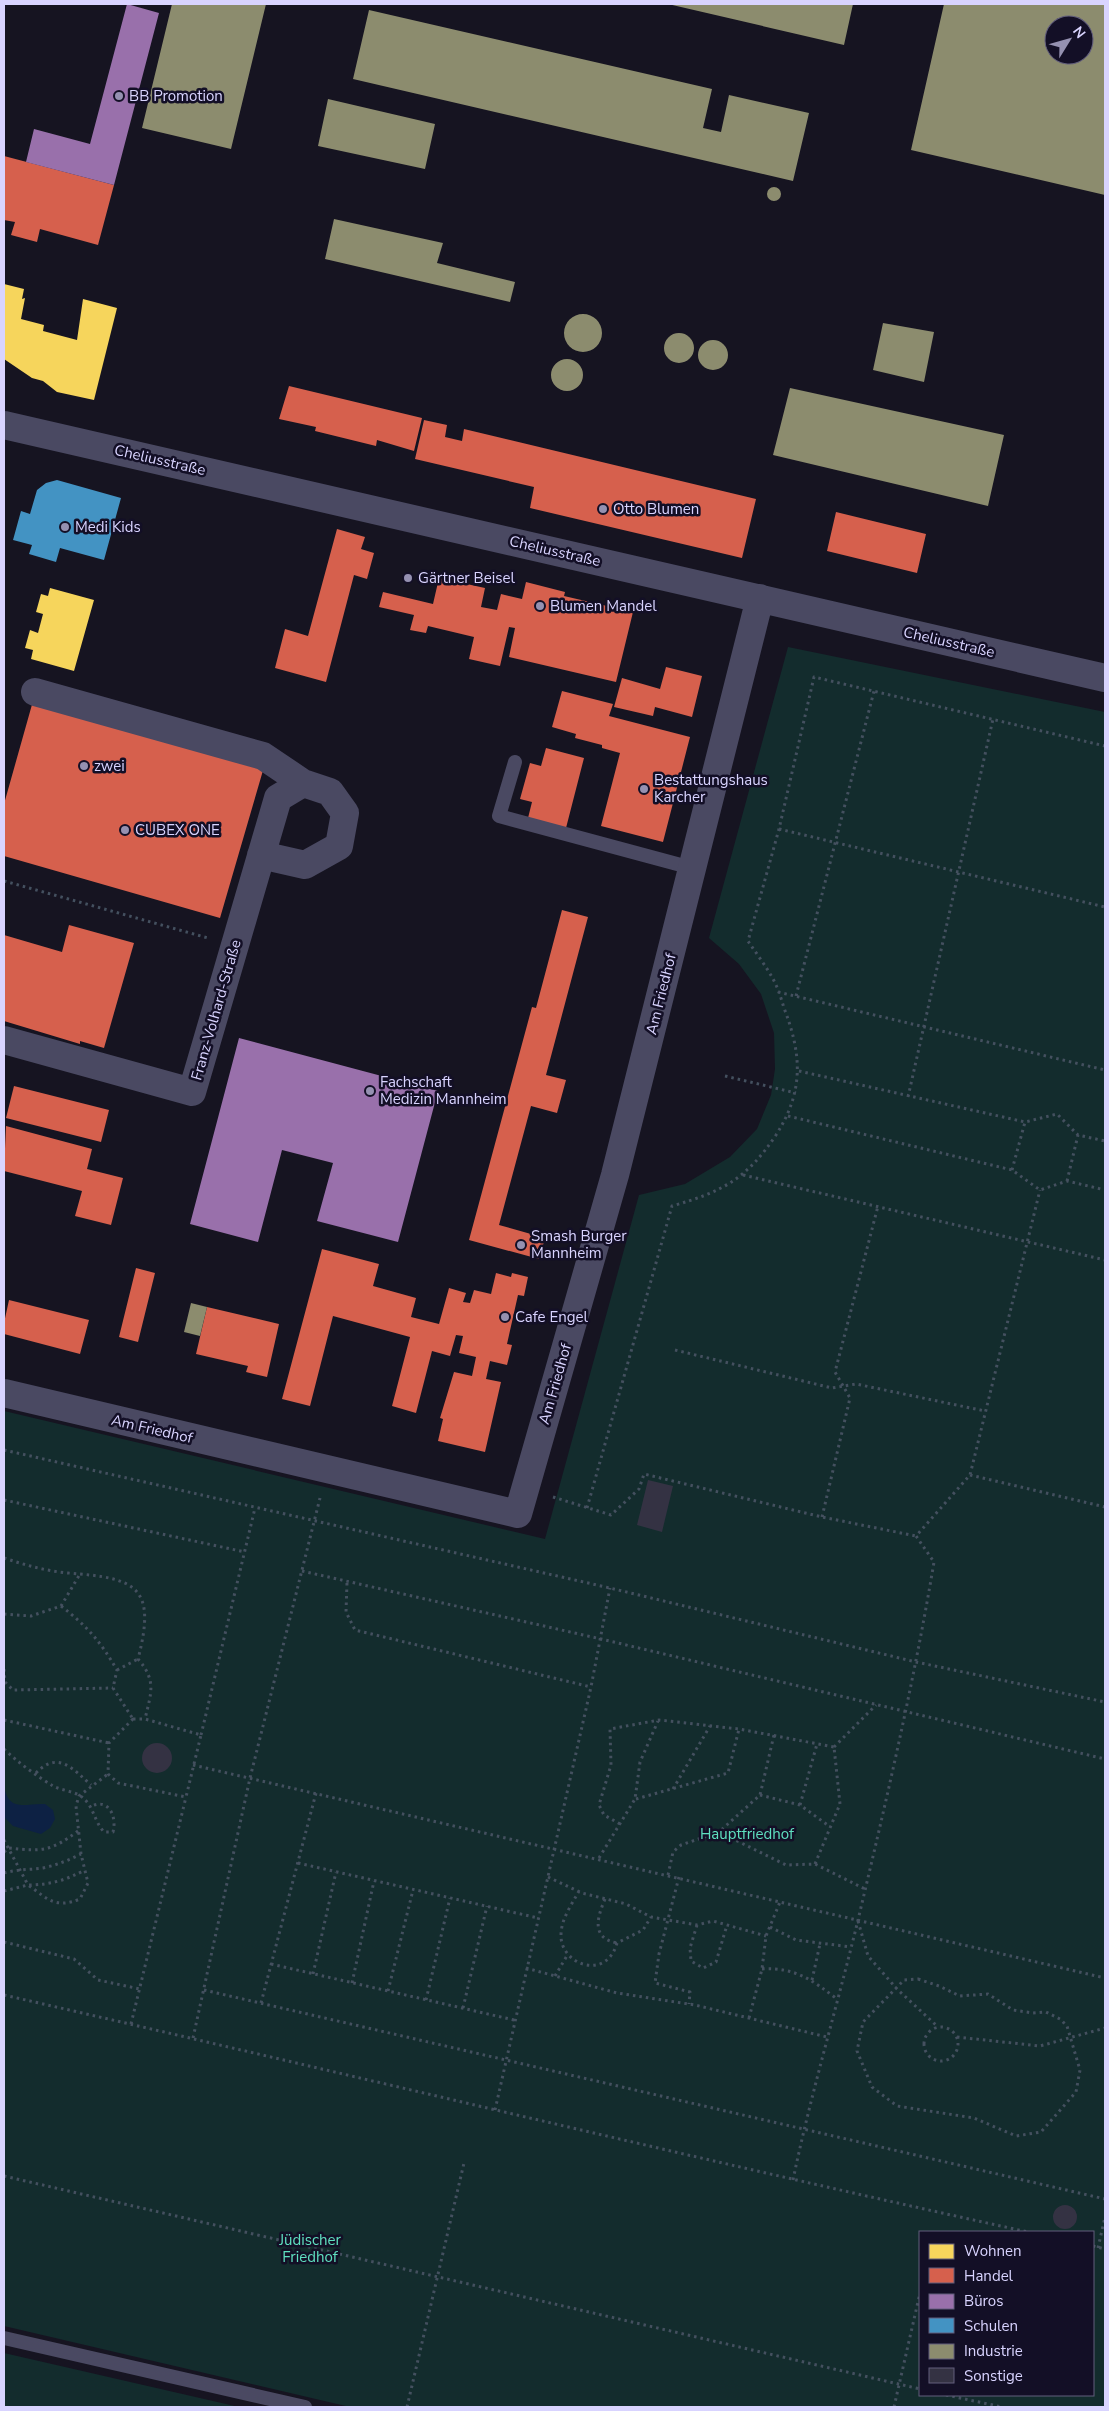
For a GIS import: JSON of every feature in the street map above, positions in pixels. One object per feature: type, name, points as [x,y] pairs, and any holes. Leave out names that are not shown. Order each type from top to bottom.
[{"type":"street","name":"Cheliusstraße","points":[[6,433],[760,598],[1105,678]]},
{"type":"street","name":"Am Friedhof","points":[[4,1393],[327,1471],[518,1514],[615,1176],[760,598]]},
{"type":"street","points":[[35,692],[263,756],[303,783],[330,792],[345,813],[339,846],[305,865],[261,855]]},
{"type":"street","name":"Franz-Volhard-Straße","points":[[4,1040],[192,1092],[278,798],[303,783]]},
{"type":"lane","points":[[515,762],[499,816],[692,868]]},
{"type":"lane","points":[[4,2338],[305,2407]]},
{"type":"path","points":[[587,1508],[672,1206],[710,1195],[743,1175],[768,1146],[788,1116],[796,1093],[798,1071],[796,1048],[773,979],[748,941],[779,829],[814,677],[1105,746]]},
{"type":"path","points":[[796,996],[874,691]]},
{"type":"path","points":[[908,1097],[993,720]]},
{"type":"path","points":[[779,829],[1105,907]]},
{"type":"path","points":[[4,881],[235,946]]},
{"type":"path","points":[[778,992],[1105,1070]]},
{"type":"path","points":[[798,1071],[1025,1122],[1057,1114],[1078,1135],[1105,1142]]},
{"type":"path","points":[[725,1076],[796,1093]]},
{"type":"path","points":[[788,1116],[1012,1170],[1040,1190]]},
{"type":"path","points":[[1012,1170],[1025,1122]]},
{"type":"path","points":[[1067,1181],[1078,1135]]},
{"type":"path","points":[[743,1175],[1105,1260]]},
{"type":"path","points":[[1040,1190],[1067,1181],[1105,1190]]},
{"type":"path","points":[[916,1536],[970,1475],[1040,1190]]},
{"type":"path","points":[[822,1517],[850,1398],[835,1372],[878,1206]]},
{"type":"path","points":[[675,1350],[832,1388],[856,1384],[986,1411]]},
{"type":"path","points":[[4,1450],[610,1588],[916,1662],[1105,1702]]},
{"type":"path","points":[[193,2038],[250,1778],[327,1471]]},
{"type":"path","points":[[525,1489],[611,1515],[639,1488],[644,1474],[822,1517],[916,1536],[934,1562],[916,1662],[858,1920],[827,2037],[793,2180]]},
{"type":"path","points":[[970,1475],[1105,1507]]},
{"type":"path","points":[[4,1500],[245,1552]]},
{"type":"path","points":[[132,2024],[255,1508]]},
{"type":"path","points":[[4,1558],[49,1570],[115,1578],[133,1586],[145,1606],[145,1632],[138,1659],[117,1670]]},
{"type":"path","points":[[302,1572],[601,1639],[1105,1759]]},
{"type":"path","points":[[4,1614],[31,1616],[61,1606],[81,1573]]},
{"type":"path","points":[[347,1583],[346,1612],[355,1630],[591,1686]]},
{"type":"path","points":[[495,2110],[591,1686],[610,1588]]},
{"type":"path","points":[[61,1606],[94,1634],[117,1670],[113,1688],[133,1719]]},
{"type":"path","points":[[138,1659],[148,1671],[151,1691],[145,1719]]},
{"type":"path","points":[[4,1669],[4,1682],[13,1690],[113,1688]]},
{"type":"path","points":[[834,1747],[876,1705]]},
{"type":"path","points":[[186,1798],[118,1783],[108,1774],[109,1743],[133,1719],[145,1719],[201,1735]]},
{"type":"path","points":[[4,1720],[109,1743]]},
{"type":"path","points":[[620,1824],[604,1815],[600,1805],[611,1765],[610,1729],[659,1720],[739,1729],[834,1747]]},
{"type":"path","points":[[599,1858],[635,1799],[640,1762],[659,1720]]},
{"type":"path","points":[[673,1789],[710,1726]]},
{"type":"path","points":[[635,1799],[728,1774],[739,1729]]},
{"type":"path","points":[[668,1875],[673,1852],[681,1845],[719,1832],[760,1795],[774,1735]]},
{"type":"path","points":[[800,1805],[818,1744]]},
{"type":"path","points":[[815,1864],[829,1826],[840,1804],[834,1747]]},
{"type":"path","points":[[4,1749],[53,1786],[79,1796],[92,1806],[99,1826],[104,1832],[113,1832],[114,1819],[111,1811],[104,1804],[99,1803],[92,1806]]},
{"type":"path","points":[[36,1773],[45,1764],[57,1762],[70,1766],[91,1785]]},
{"type":"path","points":[[194,1765],[599,1858],[1105,1978]]},
{"type":"path","points":[[4,1840],[28,1886],[52,1901],[65,1905],[80,1899],[88,1883],[81,1854],[76,1806],[79,1796],[91,1785],[108,1774]]},
{"type":"path","points":[[261,2003],[316,1793]]},
{"type":"path","points":[[760,1795],[800,1805],[829,1826]]},
{"type":"path","points":[[4,1852],[9,1848],[33,1850],[56,1847],[78,1831]]},
{"type":"path","points":[[719,1832],[786,1865],[815,1864],[865,1889]]},
{"type":"path","points":[[4,1872],[18,1868],[42,1868],[62,1863],[81,1854]]},
{"type":"path","points":[[298,1863],[538,1918]]},
{"type":"path","points":[[4,1891],[67,1880],[85,1870]]},
{"type":"path","points":[[312,1974],[336,1872]]},
{"type":"path","points":[[548,1877],[579,1891],[626,1904],[651,1918],[697,1925],[713,1921],[766,1936]]},
{"type":"path","points":[[679,1877],[659,1954],[655,1983],[690,1992],[689,2004]]},
{"type":"path","points":[[352,1983],[374,1881]]},
{"type":"path","points":[[388,1991],[413,1890]]},
{"type":"path","points":[[579,1891],[568,1910],[561,1934],[564,1951],[575,1960],[592,1966],[603,1965],[614,1956],[617,1943]]},
{"type":"path","points":[[426,2000],[450,1898]]},
{"type":"path","points":[[605,1899],[598,1917],[601,1935],[607,1941],[617,1943],[643,1930],[651,1918]]},
{"type":"path","points":[[749,2018],[762,1969],[766,1936],[780,1902]]},
{"type":"path","points":[[463,2008],[487,1906]]},
{"type":"path","points":[[858,1920],[868,1956],[897,1989],[937,2026],[953,2030],[957,2037],[958,2048],[953,2057],[943,2062],[933,2060],[925,2052],[923,2042],[928,2032],[937,2026]]},
{"type":"path","points":[[697,1925],[690,1948],[691,1961],[703,1968],[716,1962],[728,1925]]},
{"type":"path","points":[[770,1927],[796,1940],[851,1947]]},
{"type":"path","points":[[4,1942],[74,1959],[98,1980],[140,1989]]},
{"type":"path","points":[[812,1980],[820,1944]]},
{"type":"path","points":[[555,1976],[568,1954]]},
{"type":"path","points":[[271,1964],[514,2020]]},
{"type":"path","points":[[526,1968],[617,1993],[689,2004],[827,2037]]},
{"type":"path","points":[[762,1969],[778,1968],[812,1980],[837,2000]]},
{"type":"path","points":[[918,1979],[960,1996],[988,1994],[1013,2010],[1033,2013],[1046,2012],[1060,2019],[1067,2026],[1080,2070],[1076,2092],[1058,2115],[1041,2132],[1016,2136],[974,2118],[897,2106],[872,2087],[857,2051],[863,2022],[897,1989],[904,1980],[918,1979]]},
{"type":"path","points":[[204,1990],[1105,2199]]},
{"type":"path","points":[[4,1995],[793,2180],[1023,2231]]},
{"type":"path","points":[[957,2037],[1040,2046],[1105,2028]]},
{"type":"path","points":[[407,2407],[464,2164]]},
{"type":"path","points":[[4,2176],[437,2279],[919,2389]]},
{"type":"path","points":[[1098,2248],[1105,2217]]},
{"type":"path","points":[[1094,2246],[1105,2249]]},
{"type":"path","points":[[894,2407],[919,2297]]},
{"type":"path","points":[[951,2396],[1002,2407]]},
{"type":"green space","name":"Hauptfriedhof","points":[[788,647],[1105,712],[1105,2407],[350,2407],[4,2326],[4,1411],[545,1539],[639,1195],[685,1184],[730,1157],[757,1129],[771,1095],[775,1069],[774,1033],[761,994],[739,964],[709,938]]},
{"type":"green space","points":[[4,2353],[239,2407],[4,2407]]},
{"type":"water","points":[[4,1786],[6,1794],[14,1803],[19,1805],[45,1804],[53,1810],[55,1819],[50,1828],[41,1834],[13,1826],[4,1817]]},
{"type":"building: Wohnen","points":[[4,284],[24,289],[22,299],[25,298],[21,319],[44,325],[43,331],[77,340],[83,299],[117,308],[94,400],[57,392],[43,381],[32,378],[4,359]]},
{"type":"building: Wohnen","points":[[50,588],[94,600],[74,671],[31,659],[33,650],[25,648],[30,630],[38,633],[43,614],[36,612],[41,594],[48,596]]},
{"type":"building: Handel","points":[[4,156],[114,185],[98,245],[40,229],[37,242],[11,235],[15,222],[4,220]]},
{"type":"building: Handel","points":[[289,386],[422,418],[414,451],[377,440],[376,446],[315,431],[316,427],[279,419]]},
{"type":"building: Handel","points":[[424,420],[447,425],[445,437],[462,441],[464,429],[756,499],[742,558],[530,508],[534,487],[415,459]]},
{"type":"building: Handel","points":[[836,512],[926,534],[917,573],[827,551]]},
{"type":"building: Handel","points":[[337,529],[365,537],[361,549],[374,553],[367,579],[354,575],[326,682],[275,668],[285,629],[308,636]]},
{"type":"building: Handel","points":[[439,578],[485,588],[481,607],[497,610],[501,594],[522,599],[526,582],[565,592],[564,596],[633,612],[616,682],[509,657],[515,628],[509,627],[500,666],[469,659],[474,637],[428,626],[426,633],[410,630],[414,615],[379,607],[383,592],[433,604]]},
{"type":"building: Handel","points":[[666,667],[702,676],[692,717],[655,707],[653,716],[614,707],[622,678],[660,689]]},
{"type":"building: Handel","name":"Bestattungshaus Karcher","points":[[562,691],[613,704],[609,716],[690,737],[663,842],[601,826],[620,753],[602,748],[602,745],[575,738],[576,734],[552,727]]},
{"type":"building: Handel","name":"CUBEX ONE","points":[[33,701],[264,767],[220,918],[4,856],[4,804]]},
{"type":"building: Handel","points":[[546,748],[584,758],[566,828],[528,818],[532,802],[520,799],[530,763],[541,766]]},
{"type":"building: Handel","points":[[562,910],[588,917],[546,1075],[566,1080],[557,1113],[531,1106],[499,1225],[545,1238],[539,1259],[469,1240],[532,1007],[536,1008]]},
{"type":"building: Handel","points":[[69,925],[134,943],[104,1048],[80,1041],[80,1044],[4,1021],[4,935],[62,952]]},
{"type":"building: Handel","points":[[14,1086],[109,1110],[101,1142],[6,1118]]},
{"type":"building: Handel","points":[[6,1126],[92,1149],[87,1169],[123,1178],[111,1225],[75,1216],[82,1191],[4,1171]]},
{"type":"building: Handel","points":[[322,1249],[379,1264],[373,1286],[416,1298],[411,1317],[439,1324],[449,1288],[466,1293],[463,1302],[470,1303],[474,1290],[491,1294],[496,1273],[511,1277],[512,1273],[528,1277],[524,1296],[518,1295],[507,1344],[512,1345],[507,1365],[490,1361],[486,1379],[501,1382],[485,1452],[438,1441],[443,1419],[440,1418],[454,1372],[472,1376],[476,1357],[459,1353],[463,1336],[456,1335],[450,1356],[432,1351],[416,1413],[392,1406],[410,1337],[333,1316],[310,1406],[282,1399]]},
{"type":"building: Handel","points":[[136,1268],[155,1273],[138,1342],[119,1337]]},
{"type":"building: Handel","points":[[9,1300],[89,1320],[80,1354],[4,1334],[4,1323]]},
{"type":"building: Handel","points":[[207,1307],[279,1324],[267,1377],[246,1372],[248,1366],[196,1354]]},
{"type":"building: Büros","points":[[127,4],[159,13],[114,185],[26,162],[34,129],[90,144]]},
{"type":"building: Büros","points":[[239,1038],[438,1091],[398,1242],[317,1221],[333,1163],[282,1150],[258,1242],[190,1224]]},
{"type":"building: Schulen","name":"Medi Kids","points":[[57,480],[121,498],[104,560],[60,548],[56,562],[29,554],[32,545],[13,540],[21,511],[30,514],[37,490],[46,483]]},
{"type":"building: Industrie","points":[[172,4],[266,4],[231,149],[142,128]]},
{"type":"building: Industrie","points":[[668,4],[853,4],[844,45]]},
{"type":"building: Industrie","points":[[944,4],[1105,4],[1105,195],[911,150]]},
{"type":"building: Industrie","points":[[369,10],[712,89],[703,128],[721,132],[729,95],[809,113],[793,181],[353,79]]},
{"type":"building: Industrie","points":[[328,99],[435,124],[425,169],[318,146]]},
{"type":"building: Industrie","points":[[771,187],[777,187],[781,194],[777,201],[771,201],[767,197],[767,191]]},
{"type":"building: Industrie","points":[[334,219],[443,243],[437,263],[515,282],[510,302],[325,259]]},
{"type":"building: Industrie","points":[[583,314],[590,315],[596,320],[601,326],[601,340],[596,346],[590,351],[583,352],[576,351],[570,346],[565,340],[564,333],[565,326],[570,320],[576,315]]},
{"type":"building: Industrie","points":[[883,323],[934,332],[924,382],[873,370]]},
{"type":"building: Industrie","points":[[679,333],[690,337],[694,348],[690,359],[679,363],[668,359],[664,348],[668,337]]},
{"type":"building: Industrie","points":[[713,340],[724,344],[728,355],[724,366],[713,370],[702,366],[698,355],[702,344]]},
{"type":"building: Industrie","points":[[567,359],[578,364],[583,375],[578,386],[567,391],[556,386],[551,375],[556,364]]},
{"type":"building: Industrie","points":[[790,388],[1004,435],[988,506],[773,455]]},
{"type":"building: Industrie","points":[[191,1303],[207,1307],[200,1336],[184,1332]]},
{"type":"building: Sonstige","points":[[648,1480],[673,1486],[662,1532],[637,1525]]},
{"type":"building: Sonstige","points":[[157,1743],[167,1748],[172,1758],[167,1768],[157,1773],[147,1768],[142,1758],[147,1748]]},
{"type":"building: Sonstige","points":[[1065,2205],[1074,2208],[1077,2217],[1074,2226],[1065,2229],[1056,2226],[1053,2217],[1056,2208]]},
{"type":"place","name":"BB Promotion","points":[[119,96]]},
{"type":"place","name":"Otto Blumen","points":[[603,509]]},
{"type":"place","name":"Medi Kids","points":[[65,527]]},
{"type":"place","name":"Gärtner Beisel","points":[[408,578]]},
{"type":"place","name":"Blumen Mandel","points":[[540,606]]},
{"type":"place","name":"zwei","points":[[84,766]]},
{"type":"place","name":"Bestattungshaus Karcher","points":[[644,789]]},
{"type":"place","name":"CUBEX ONE","points":[[125,830]]},
{"type":"place","name":"Fachschaft Medizin Mannheim","points":[[370,1091]]},
{"type":"place","name":"Smash Burger Mannheim","points":[[521,1245]]},
{"type":"place","name":"Cafe Engel","points":[[505,1317]]},
{"type":"park label","name":"Jüdischer Friedhof","points":[[310,2248]]}]
